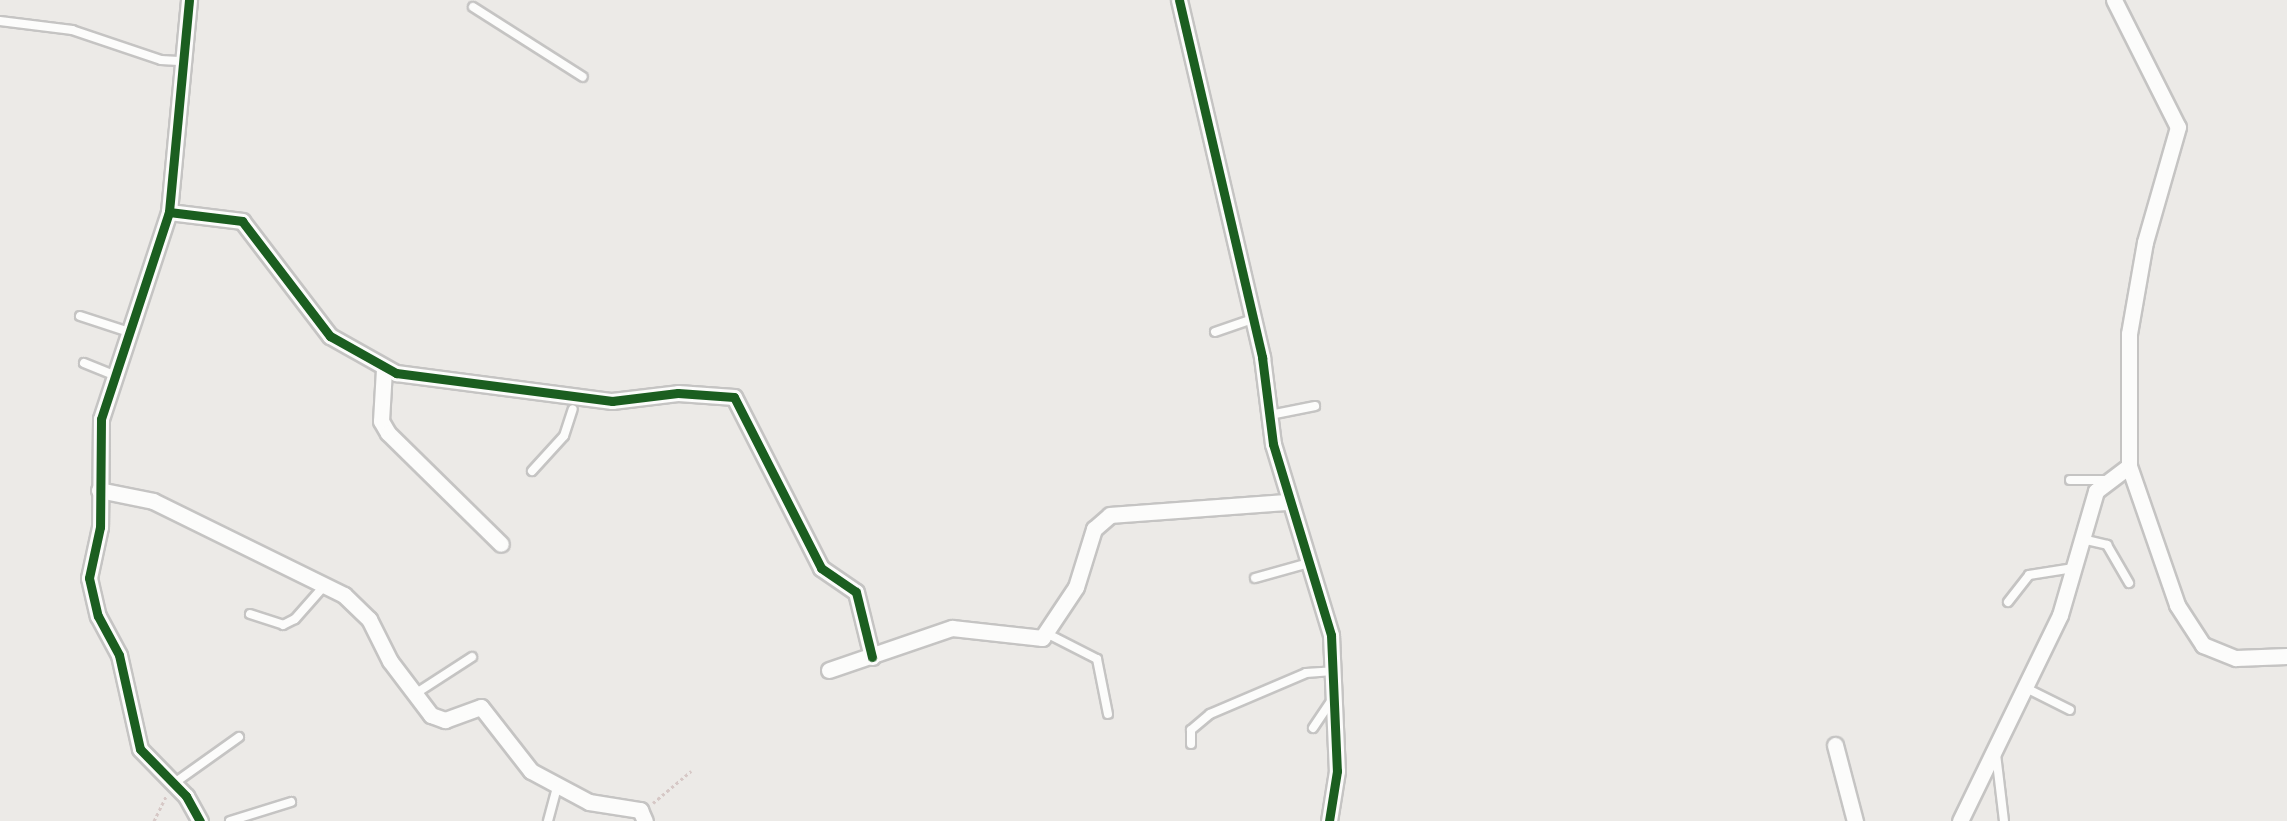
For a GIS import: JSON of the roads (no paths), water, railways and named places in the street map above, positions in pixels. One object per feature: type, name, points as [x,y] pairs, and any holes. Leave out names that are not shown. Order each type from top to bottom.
[{"type":"street","points":[[189,0],[169,212],[101,419],[92,597],[120,655],[140,748],[172,782],[200,821]]},
{"type":"street","points":[[1179,0],[1252,320],[1288,502],[1327,615],[1334,671],[1337,771],[1329,821]]},
{"type":"street","points":[[1960,821],[2060,615],[2081,539],[2116,473],[2129,334],[2145,242],[2178,127],[2114,0]]},
{"type":"street","points":[[169,212],[242,221],[330,336],[384,369],[575,403],[678,393],[734,397],[821,568],[856,592],[872,657]]},
{"type":"street","points":[[384,369],[381,421],[388,433],[501,544]]},
{"type":"street","points":[[2116,473],[2177,605],[2203,645],[2236,658],[2287,656]]},
{"type":"street","points":[[99,490],[153,501],[325,585],[358,606],[415,694],[438,720],[481,707],[518,759],[557,787],[589,802],[644,816]]},
{"type":"street","points":[[829,670],[952,628],[1031,640],[1048,634],[1076,587],[1101,520],[1123,513],[1288,502]]},
{"type":"street","points":[[1835,745],[1855,821]]},
{"type":"lane","points":[[473,7],[582,77]]},
{"type":"lane","points":[[0,21],[72,30],[161,60],[183,61]]},
{"type":"lane","points":[[80,316],[129,332]]},
{"type":"lane","points":[[1215,332],[1252,320]]},
{"type":"lane","points":[[84,363],[114,375]]},
{"type":"lane","points":[[532,471],[558,446],[575,403]]},
{"type":"lane","points":[[1270,415],[1315,406]]},
{"type":"lane","points":[[2070,480],[2116,473]]},
{"type":"lane","points":[[2081,539],[2107,545],[2129,583]]},
{"type":"lane","points":[[1255,578],[1309,563]]},
{"type":"lane","points":[[2008,602],[2030,575],[2073,568]]},
{"type":"lane","points":[[250,614],[283,625],[295,619],[325,585]]},
{"type":"lane","points":[[1048,634],[1097,659],[1108,714]]},
{"type":"lane","points":[[415,694],[472,657]]},
{"type":"lane","points":[[1191,744],[1191,730],[1210,714],[1306,673],[1334,671]]},
{"type":"lane","points":[[2026,688],[2070,710]]},
{"type":"lane","points":[[1313,728],[1335,696]]},
{"type":"lane","points":[[172,782],[239,737]]},
{"type":"lane","points":[[1996,750],[2004,821]]},
{"type":"lane","points":[[548,821],[557,787]]},
{"type":"lane","points":[[230,821],[291,802]]}]
